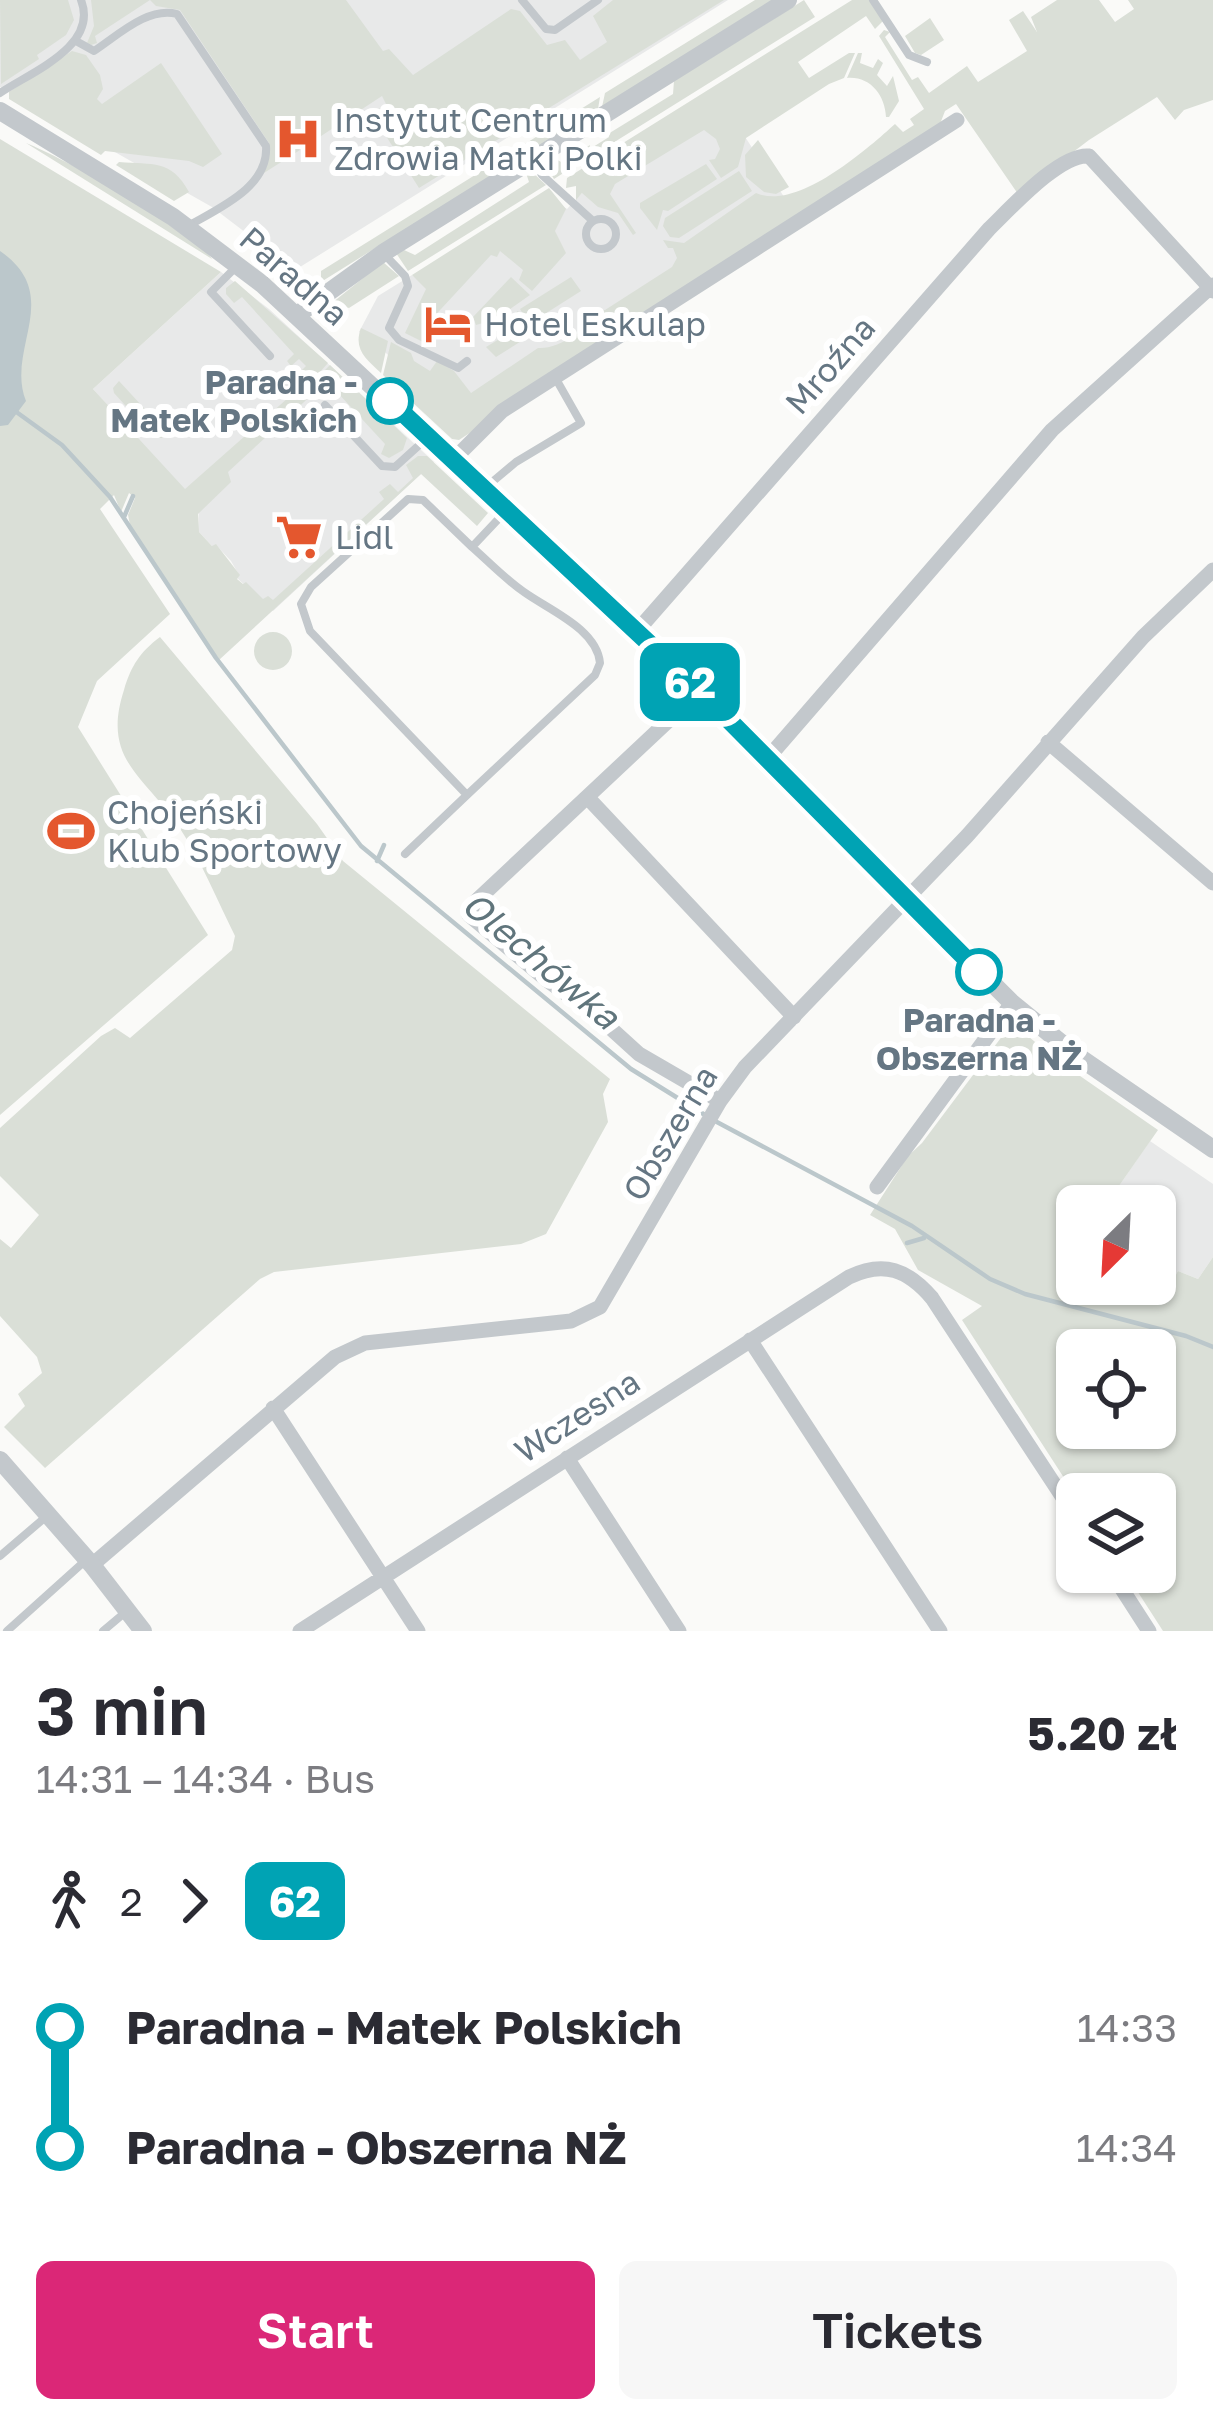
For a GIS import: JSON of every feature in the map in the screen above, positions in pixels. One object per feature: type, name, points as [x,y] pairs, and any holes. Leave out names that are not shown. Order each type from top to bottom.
[{"type":"street","points":[[297,315],[383,253],[788,0]]},
{"type":"street","name":"Paradna","points":[[0,111],[187,227],[297,315],[700,691],[1012,1003],[1076,1055],[1213,1149]]},
{"type":"street","points":[[453,460],[502,411],[957,120]]},
{"type":"street","name":"Mroźna","points":[[637,632],[989,229],[1034,186],[1083,155],[1090,156],[1212,288]]},
{"type":"street","points":[[767,759],[1052,430],[1212,288]]},
{"type":"street","name":"Obszerna","points":[[90,1562],[335,1357],[364,1343],[571,1321],[590,1313],[613,1291],[718,1105],[1144,637],[1213,570]]},
{"type":"street","points":[[700,691],[470,910],[471,920],[596,1015],[639,1054],[718,1105]]},
{"type":"street","points":[[1048,742],[1213,883]]},
{"type":"street","points":[[589,799],[794,1017]]},
{"type":"street","points":[[877,1187],[1012,1003]]},
{"type":"street","name":"Wczesna","points":[[300,1631],[849,1277],[878,1268],[892,1268],[915,1279],[932,1298],[1056,1487]]},
{"type":"street","points":[[750,1340],[940,1631]]},
{"type":"street","points":[[273,1408],[418,1631]]},
{"type":"street","points":[[567,1458],[679,1631]]},
{"type":"street","points":[[0,1460],[90,1562],[143,1631]]},
{"type":"street","points":[[1126,1593],[1150,1631]]},
{"type":"lane","points":[[0,93],[76,41],[86,24],[81,0]]},
{"type":"lane","points":[[522,0],[543,26],[555,30],[595,1]]},
{"type":"lane","points":[[873,0],[909,55],[927,62]]},
{"type":"lane","points":[[76,41],[94,51],[149,15],[177,14],[266,146],[257,181],[187,227]]},
{"type":"lane","points":[[533,158],[542,175],[593,220],[604,219],[614,226],[616,237],[609,247],[599,250],[588,244],[585,234],[593,220]]},
{"type":"lane","points":[[383,253],[405,276],[408,286],[389,328],[399,340],[458,368],[467,361]]},
{"type":"lane","points":[[238,265],[211,292],[270,356]]},
{"type":"lane","points":[[484,489],[517,462],[581,424],[556,379]]},
{"type":"lane","points":[[325,405],[387,467],[395,466],[428,437]]},
{"type":"lane","points":[[405,854],[595,675],[601,663],[596,646],[555,610],[523,592],[423,500],[408,499],[311,586],[301,604],[310,631],[467,795]]},
{"type":"lane","points":[[472,547],[507,510]]},
{"type":"lane","points":[[0,1556],[48,1515]]},
{"type":"lane","name":"Obszerna","points":[[8,1631],[90,1562]]},
{"type":"lane","points":[[103,1631],[129,1610]]},
{"type":"shaded area","name":"Instytut Centrum Zdrowia Matki Polki","points":[[0,0],[728,0],[300,267],[287,264],[212,207],[0,87]]},
{"type":"shaded area","points":[[0,0],[68,0],[74,20],[66,35],[37,55],[39,59],[1,84]]},
{"type":"shaded area","points":[[91,0],[150,0],[95,36],[97,43],[91,45],[87,43],[94,26]]},
{"type":"shaded area","points":[[150,0],[346,0],[383,51],[389,49],[413,75],[511,9],[520,11],[547,45],[565,40],[580,60],[607,42],[593,16],[613,0],[724,0],[419,188],[372,114],[386,104],[382,96],[315,140],[308,133],[294,142],[300,150],[264,173],[269,143],[180,10],[156,6]]},
{"type":"shaded area","points":[[755,0],[773,0],[602,107],[605,93]]},
{"type":"shaded area","points":[[804,0],[815,17],[592,156],[593,147],[608,134],[673,94],[674,81]]},
{"type":"shaded area","points":[[852,0],[870,0],[883,21],[875,29],[866,16],[798,62],[809,78],[855,53],[844,78],[746,138],[738,167],[721,178],[709,160],[720,149],[704,130],[615,184],[610,194],[633,235],[618,213],[598,207],[582,193],[576,200],[576,186],[566,188],[567,178]]},
{"type":"shaded area","points":[[1057,0],[1099,0],[1115,22],[1134,9],[1128,0],[1213,0],[1213,100],[1184,110],[1175,120],[1157,97],[1089,140],[1018,194],[956,104],[945,111],[940,124],[459,440],[452,439],[383,375],[391,342],[430,371],[437,361],[454,371],[471,393],[538,348],[574,336],[599,310],[672,267],[677,258],[663,240],[684,243],[756,193],[790,194],[809,186],[848,163],[895,124],[903,132],[914,125],[910,119],[924,109],[879,36],[884,30],[890,32],[885,37],[912,80],[918,77],[929,93],[967,66],[978,82],[1027,51],[1009,20],[1023,11],[1037,32],[1031,17]]},
{"type":"shaded area","points":[[930,18],[944,40],[921,55],[915,53],[905,36]]},
{"type":"shaded area","points":[[72,51],[86,55],[100,75],[103,89],[97,99],[102,104],[161,63],[222,154],[203,167],[189,161],[105,151],[101,155],[9,99],[9,92]]},
{"type":"shaded area","points":[[862,53],[860,63],[873,68],[878,59],[883,63],[877,75],[887,86],[893,76],[899,101],[889,117],[875,88],[847,78]]},
{"type":"shaded area","points":[[600,97],[598,109],[321,282],[321,271]]},
{"type":"shaded area","points":[[723,103],[790,206],[454,420],[359,332],[378,296],[412,275],[427,288],[561,205],[567,209],[582,193]]},
{"type":"shaded area","points":[[0,139],[221,272],[93,389],[185,489],[306,382],[298,374],[306,366],[299,359],[291,366],[287,361],[294,354],[242,297],[234,303],[226,288],[235,281],[328,363],[320,372],[325,396],[316,391],[228,472],[231,482],[198,514],[199,532],[212,546],[216,544],[243,584],[263,599],[273,600],[384,499],[379,492],[390,484],[398,492],[413,478],[406,465],[418,456],[427,456],[488,513],[477,526],[421,474],[219,660],[130,525],[128,515],[135,498],[129,493],[121,512],[114,495],[100,509],[170,614],[97,681],[78,727],[208,935],[0,1115]]},
{"type":"shaded area","points":[[758,140],[789,187],[776,194],[764,192],[746,177],[745,155]]},
{"type":"shaded area","points":[[26,143],[154,213],[212,259]]},
{"type":"shaded area","points":[[590,145],[587,158],[554,179],[544,162],[552,157],[563,163]]},
{"type":"shaded area","points":[[706,164],[717,179],[663,210],[657,230],[640,203]]},
{"type":"shaded area","points":[[116,165],[168,169],[189,192],[174,201]]},
{"type":"shaded area","points":[[531,171],[546,185],[408,271],[396,253],[404,250],[415,255],[529,182],[526,173]]},
{"type":"shaded area","points":[[739,171],[752,191],[679,238],[670,237],[663,226],[665,218]]},
{"type":"shaded area","points":[[549,188],[566,209],[555,231],[566,253],[532,291],[519,280],[523,270],[500,251],[429,322],[437,334],[427,344],[405,333],[426,289],[412,275]]},
{"type":"shaded area","points":[[0,251],[19,268],[29,286],[31,305],[22,362],[26,401],[8,425],[0,426]]},
{"type":"shaded area","points":[[383,262],[399,276],[349,308],[332,303]]},
{"type":"shaded area","points":[[221,272],[269,309],[434,462],[273,611],[237,578],[231,561],[198,531],[199,507],[93,389]]},
{"type":"shaded area","points":[[511,277],[530,295],[486,326],[476,325],[473,317]]},
{"type":"shaded area","points":[[571,277],[581,291],[529,324],[520,309]]},
{"type":"shaded area","points":[[518,311],[526,325],[520,329],[526,338],[496,357],[486,347],[501,338],[499,326]]},
{"type":"shaded area","points":[[361,328],[388,341],[381,373],[360,348]]},
{"type":"shaded area","points":[[330,365],[407,438],[403,450],[389,458],[381,454],[385,444],[337,392],[327,397],[322,373]]},
{"type":"shaded area","points":[[119,381],[167,433],[162,438],[155,438],[114,393]]},
{"type":"shaded area","points":[[273,632],[286,638],[292,651],[286,664],[273,670],[260,664],[254,651],[260,638]]},
{"type":"shaded area","points":[[160,637],[343,861],[610,1079],[603,1094],[608,1122],[546,1234],[521,1244],[274,1272],[260,1279],[45,1468],[4,1427],[25,1406],[18,1394],[42,1373],[37,1357],[0,1316],[0,1239],[11,1248],[39,1215],[0,1176],[0,1128],[101,1036],[115,1028],[130,1038],[232,950],[235,936],[187,840],[122,751],[118,714],[127,681],[142,654]]},
{"type":"shaded area","points":[[1012,1023],[1158,1130],[1120,1185],[1056,1185],[1056,1305],[1176,1305],[1178,1271],[1198,1279],[1213,1257],[1213,1631],[1163,1631],[1139,1593],[1176,1593],[1176,1473],[1061,1473],[962,1320],[982,1306],[918,1270],[895,1229],[870,1215],[908,1156]]},
{"type":"shaded area","points":[[1150,1141],[1213,1184],[1213,1257],[1198,1279],[1178,1271],[1176,1275],[1176,1185],[1120,1185]]},
{"type":"waterway","name":"Olechówka","points":[[15,411],[62,445],[110,497],[216,658],[361,846],[631,1069],[705,1115]]},
{"type":"waterway","points":[[124,517],[133,496]]},
{"type":"waterway","points":[[377,861],[384,845]]},
{"type":"waterway","name":"Olechówka","points":[[715,1121],[912,1226],[990,1279],[1025,1294],[1213,1347]]},
{"type":"waterway","points":[[907,1243],[924,1238]]},
{"type":"bus line","name":"62","points":[[390,401],[700,691],[979,972]]},
{"type":"place","name":"Instytut Centrum Zdrowia Matki Polki","points":[[298,139]]},
{"type":"place","name":"Hotel Eskulap","points":[[448,324]]},
{"type":"place","name":"Paradna - Matek Polskich","points":[[390,401]]},
{"type":"place","name":"Lidl","points":[[299,537]]},
{"type":"place","name":"Chojeński Klub Sportowy","points":[[71,831]]},
{"type":"place","name":"Paradna - Obszerna NŻ","points":[[979,972]]}]
